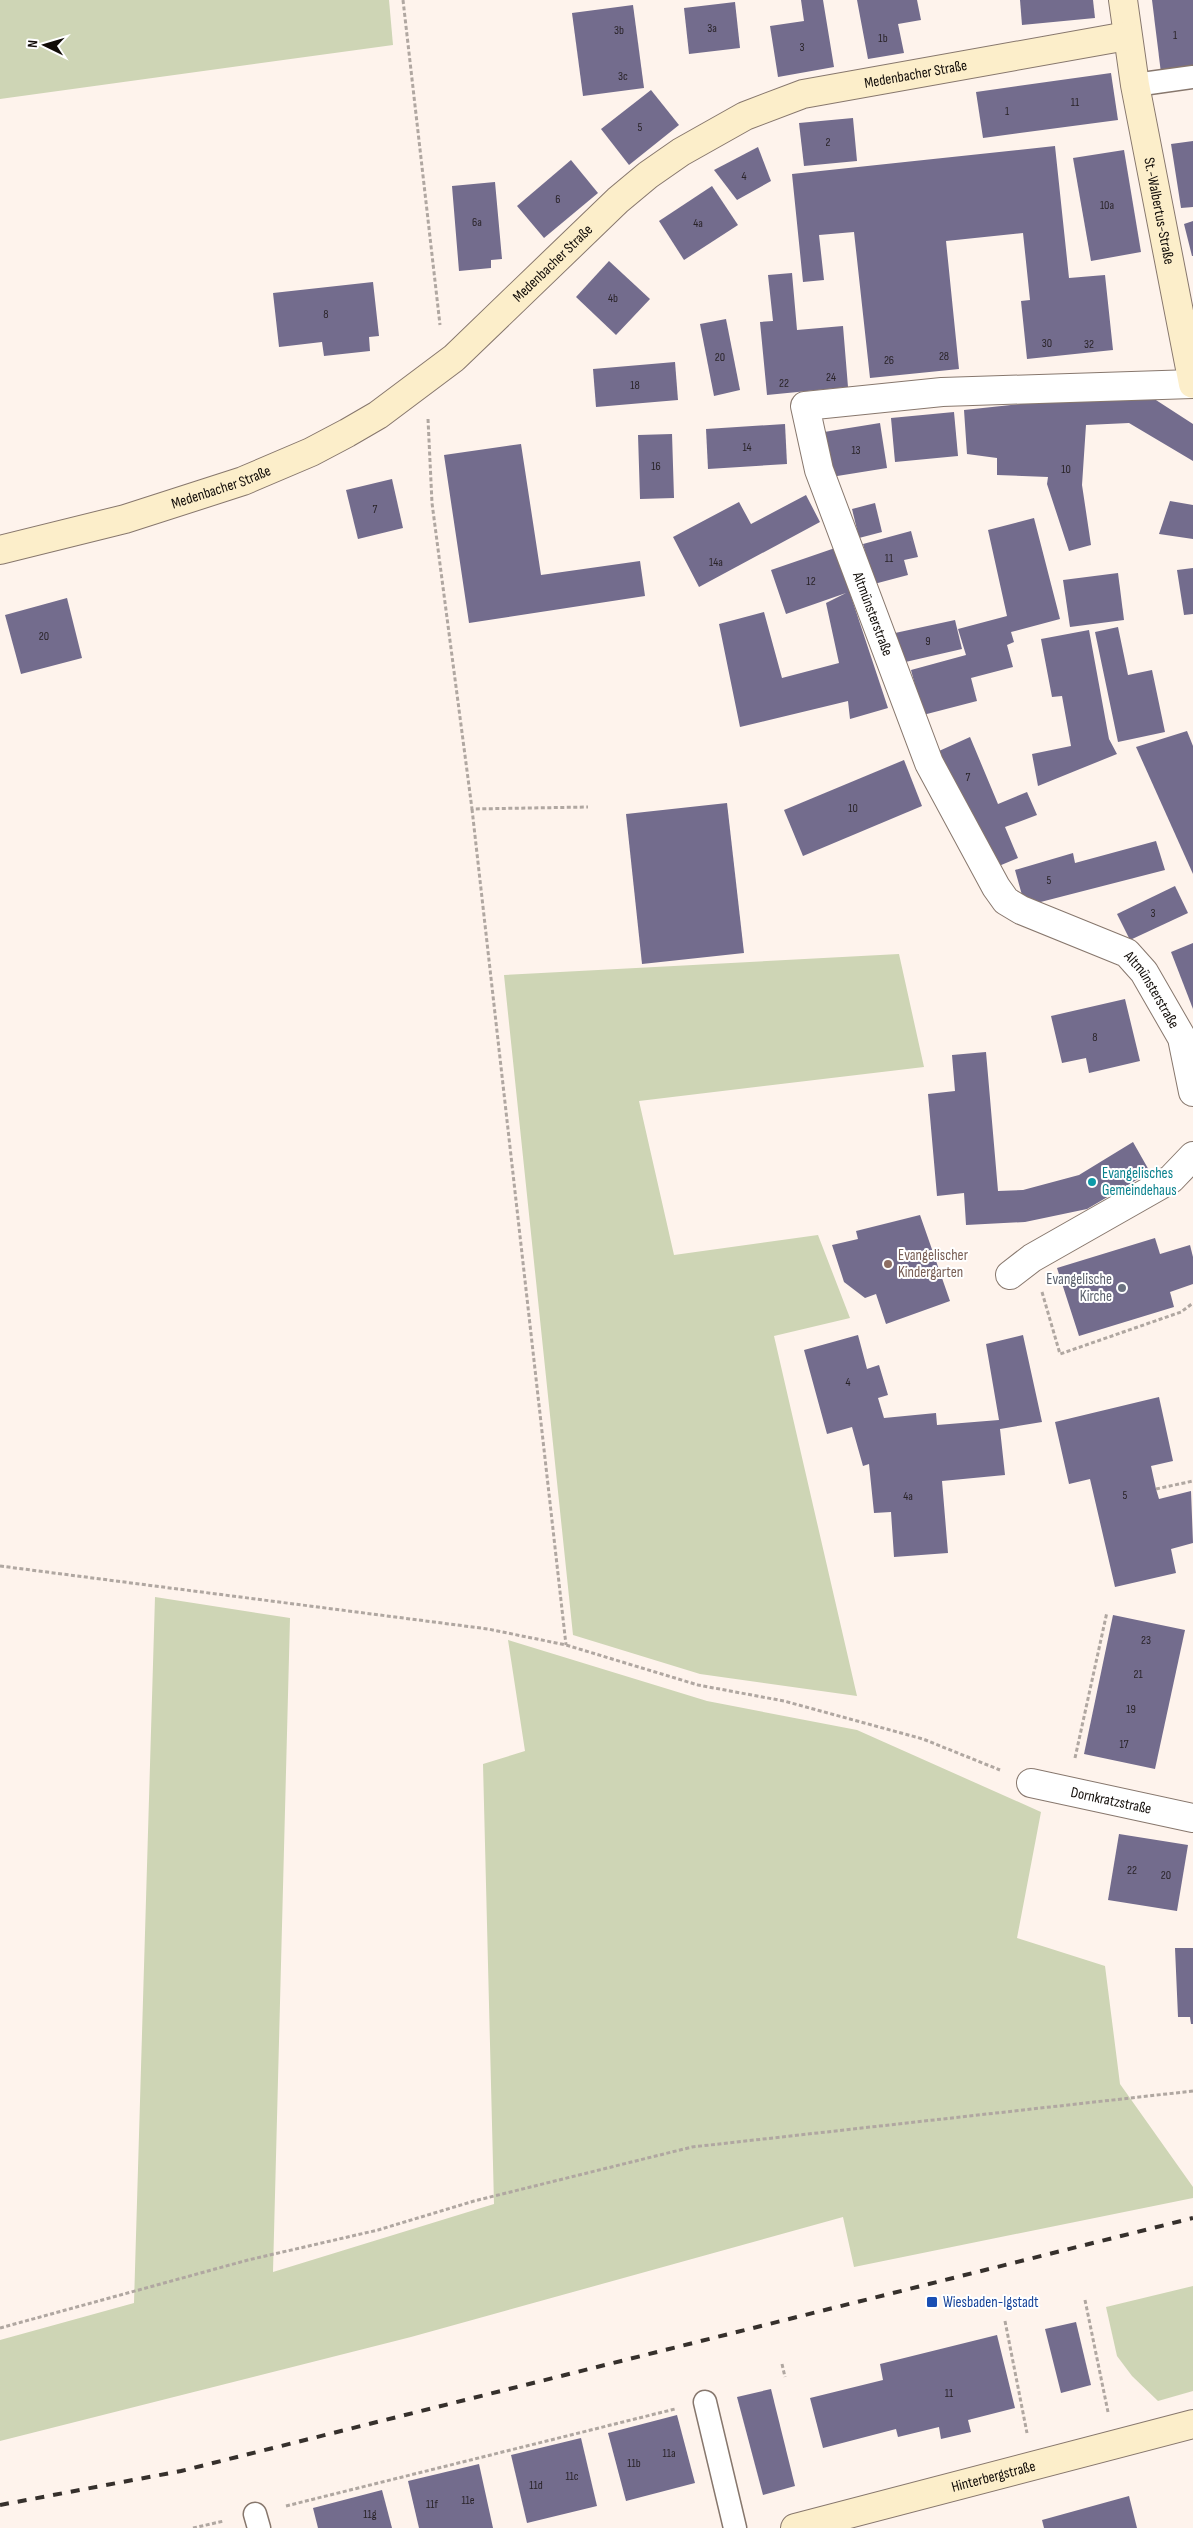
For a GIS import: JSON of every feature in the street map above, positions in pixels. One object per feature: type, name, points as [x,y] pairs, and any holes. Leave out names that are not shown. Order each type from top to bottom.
[{"type":"street","name":"St.-Walbertus-Straße","points":[[1123,0],[1134,85],[1193,384]]},
{"type":"street","name":"Medenbacher Straße","points":[[0,550],[48,540],[125,519],[276,468],[347,433],[412,390],[454,358],[618,200],[681,152],[744,116],[803,94],[1127,36]]},
{"type":"street","name":"Altmünsterstraße","points":[[1193,384],[942,392],[805,406],[819,470],[929,763],[996,887],[1006,901],[1021,910],[1127,953],[1144,972],[1182,1038],[1193,1092]]},
{"type":"street","points":[[1010,1275],[1032,1258],[1171,1179],[1193,1156]]},
{"type":"street","name":"Dornkratzstraße","points":[[1031,1783],[1193,1818]]},
{"type":"street","name":"Hinterbergstraße","points":[[795,2528],[1193,2424]]},
{"type":"lane","points":[[1134,85],[1193,77]]},
{"type":"lane","points":[[705,2402],[735,2528]]},
{"type":"path","points":[[404,0],[438,318],[446,344],[454,358]]},
{"type":"path","points":[[412,390],[428,420],[432,503],[472,809],[566,1645]]},
{"type":"path","points":[[472,809],[588,807]]},
{"type":"path","points":[[1032,1258],[1060,1354],[1181,1312],[1193,1303]]},
{"type":"path","points":[[1156,1489],[1193,1481]]},
{"type":"path","points":[[0,1566],[488,1629],[566,1645],[698,1685],[784,1702],[923,1739],[1031,1783]]},
{"type":"path","points":[[1068,1790],[1107,1612]]},
{"type":"path","points":[[0,2328],[248,2260],[378,2230],[474,2201],[692,2147],[1193,2091]]},
{"type":"path","points":[[1085,2300],[1115,2444]]},
{"type":"path","points":[[1004,2321],[1034,2466]]},
{"type":"path","points":[[782,2364],[785,2377]]},
{"type":"path","points":[[257,2521],[705,2402]]},
{"type":"green space","points":[[0,0],[389,0],[393,45],[0,99]]},
{"type":"green space","points":[[899,954],[924,1067],[639,1101],[674,1255],[818,1235],[850,1318],[774,1336],[857,1696],[700,1674],[573,1635],[504,975]]},
{"type":"green space","points":[[155,1597],[290,1618],[273,2272],[494,2204],[483,1764],[525,1751],[508,1640],[707,1701],[857,1730],[1041,1812],[1017,1938],[1105,1966],[1120,2084],[1193,2187],[1193,2198],[854,2267],[843,2217],[411,2337],[0,2441],[0,2340],[134,2303]]},
{"type":"green space","points":[[1193,2286],[1193,2391],[1158,2401],[1132,2376],[1117,2356],[1106,2307]]},
{"type":"building","points":[[801,0],[823,0],[834,67],[778,77],[770,26],[804,21]]},
{"type":"building","points":[[857,0],[917,0],[921,20],[898,24],[904,53],[868,59]]},
{"type":"building","points":[[1020,0],[1093,0],[1095,18],[1022,25]]},
{"type":"building","points":[[1152,0],[1193,0],[1193,69],[1161,73]]},
{"type":"building","points":[[735,2],[740,48],[689,54],[684,8]]},
{"type":"building","points":[[633,5],[644,88],[583,96],[572,13]]},
{"type":"building","points":[[1111,73],[1118,120],[983,138],[976,92]]},
{"type":"building","points":[[651,90],[679,125],[629,165],[601,129]]},
{"type":"building","points":[[853,118],[857,161],[804,166],[799,123]]},
{"type":"building","points":[[1193,141],[1193,207],[1181,208],[1171,144]]},
{"type":"building","points":[[1055,146],[1069,278],[1105,275],[1113,350],[1027,359],[1021,301],[1030,300],[1023,233],[946,241],[959,369],[870,378],[854,232],[819,235],[824,280],[803,282],[792,174]]},
{"type":"building","points":[[758,147],[771,181],[737,200],[714,170]]},
{"type":"building","points":[[1124,150],[1141,252],[1091,261],[1073,158]]},
{"type":"building","points":[[571,160],[598,193],[544,238],[517,206]]},
{"type":"building","points":[[495,182],[502,259],[491,260],[491,268],[459,271],[452,186]]},
{"type":"building","points":[[712,186],[738,225],[684,260],[659,221]]},
{"type":"building","points":[[1193,221],[1193,256],[1192,256],[1184,224]]},
{"type":"building","points":[[609,261],[650,299],[616,335],[576,297]]},
{"type":"building","points":[[792,273],[797,330],[843,326],[848,387],[767,395],[760,322],[773,321],[768,275]]},
{"type":"building","points":[[373,282],[379,336],[369,337],[370,351],[324,356],[322,342],[279,347],[273,293]]},
{"type":"building","points":[[726,319],[740,390],[714,396],[700,324]]},
{"type":"building","points":[[675,362],[678,400],[596,407],[593,369]]},
{"type":"building","points":[[1142,391],[1193,424],[1193,461],[1129,423],[1086,425],[1082,485],[1091,545],[1069,551],[1047,484],[1048,477],[997,475],[997,458],[967,454],[964,410]]},
{"type":"building","points":[[954,412],[958,456],[895,462],[891,418]]},
{"type":"building","points":[[880,423],[887,468],[831,477],[824,432]]},
{"type":"building","points":[[785,424],[787,464],[708,469],[706,429]]},
{"type":"building","points":[[672,434],[674,498],[640,499],[638,435]]},
{"type":"building","points":[[521,444],[541,575],[640,561],[645,596],[469,623],[444,455]]},
{"type":"building","points":[[392,479],[403,528],[358,539],[346,490]]},
{"type":"building","points":[[806,495],[820,522],[699,587],[673,537],[739,502],[751,524]]},
{"type":"building","points":[[1170,501],[1193,505],[1193,539],[1159,534]]},
{"type":"building","points":[[875,503],[882,532],[859,538],[852,509]]},
{"type":"building","points":[[1034,518],[1060,619],[1011,632],[1014,642],[1007,645],[1013,667],[971,678],[977,701],[923,715],[911,670],[966,655],[958,629],[1007,616],[988,530]]},
{"type":"building","points":[[911,531],[918,557],[904,560],[908,575],[874,584],[863,544]]},
{"type":"building","points":[[835,548],[888,708],[850,719],[848,701],[740,727],[719,624],[764,612],[782,678],[839,663],[826,603],[846,593],[786,614],[771,570]]},
{"type":"building","points":[[1193,568],[1193,614],[1184,615],[1177,570]]},
{"type":"building","points":[[1118,573],[1124,620],[1070,627],[1063,580]]},
{"type":"building","points":[[67,598],[82,658],[21,674],[5,615]]},
{"type":"building","points":[[955,620],[962,649],[901,663],[895,633]]},
{"type":"building","points":[[1118,627],[1128,675],[1152,670],[1165,732],[1118,742],[1095,632]]},
{"type":"building","points":[[1089,630],[1109,739],[1117,754],[1038,786],[1032,754],[1071,746],[1062,696],[1052,697],[1041,639]]},
{"type":"building","points":[[1187,731],[1193,746],[1193,874],[1136,747]]},
{"type":"building","points":[[970,737],[998,804],[1027,792],[1037,815],[1005,827],[1018,858],[994,868],[975,840],[939,751]]},
{"type":"building","points":[[904,760],[922,806],[803,856],[784,810]]},
{"type":"building","points":[[727,803],[744,953],[642,964],[626,814]]},
{"type":"building","points":[[1156,841],[1165,870],[1025,906],[1015,870],[1073,853],[1075,863]]},
{"type":"building","points":[[1175,886],[1188,913],[1130,940],[1117,914]]},
{"type":"building","points":[[1193,943],[1193,1009],[1171,952]]},
{"type":"building","points":[[1125,999],[1140,1061],[1089,1073],[1086,1058],[1062,1063],[1051,1016]]},
{"type":"building","points":[[986,1052],[998,1191],[1023,1190],[1079,1175],[1133,1142],[1150,1172],[1087,1209],[1025,1222],[966,1225],[964,1193],[937,1196],[928,1094],[955,1091],[952,1055]]},
{"type":"building","name":"Evangelischer Kindergarten","points":[[920,1215],[950,1301],[886,1324],[876,1294],[865,1298],[844,1282],[832,1245],[858,1239],[856,1231]]},
{"type":"building","name":"Evangelische Kirche","points":[[1155,1238],[1160,1254],[1190,1245],[1193,1257],[1193,1284],[1170,1292],[1174,1307],[1079,1336],[1057,1268]]},
{"type":"building","points":[[858,1335],[867,1369],[879,1365],[888,1395],[878,1398],[884,1418],[936,1413],[937,1425],[999,1420],[986,1344],[1023,1335],[1042,1422],[1000,1429],[1005,1475],[942,1481],[948,1553],[894,1557],[891,1512],[874,1513],[869,1464],[863,1466],[852,1427],[827,1434],[804,1350]]},
{"type":"building","points":[[1159,1397],[1173,1461],[1151,1466],[1156,1489],[1159,1499],[1191,1491],[1193,1543],[1171,1549],[1176,1573],[1115,1587],[1090,1479],[1069,1484],[1055,1422]]},
{"type":"building","points":[[1113,1615],[1185,1630],[1155,1769],[1084,1754]]},
{"type":"building","points":[[1119,1834],[1188,1845],[1177,1911],[1108,1900]]},
{"type":"building","points":[[1175,1948],[1193,1948],[1193,2024],[1191,2024],[1190,2017],[1178,2017]]},
{"type":"building","points":[[1076,2322],[1091,2385],[1061,2393],[1045,2329]]},
{"type":"building","points":[[997,2335],[1015,2408],[968,2420],[971,2432],[941,2439],[939,2427],[898,2437],[896,2429],[823,2448],[810,2398],[883,2380],[880,2364]]},
{"type":"building","points":[[771,2389],[795,2486],[763,2495],[737,2397]]},
{"type":"building","points":[[677,2415],[695,2483],[626,2501],[608,2433]]},
{"type":"building","points":[[581,2438],[597,2506],[527,2523],[511,2455]]},
{"type":"building","points":[[479,2464],[493,2528],[419,2528],[408,2481]]},
{"type":"building","points":[[382,2490],[392,2528],[318,2528],[313,2508]]},
{"type":"building","points":[[1129,2496],[1137,2528],[1044,2528],[1042,2520]]},
{"type":"railway","points":[[0,2505],[181,2471],[1193,2218]]},
{"type":"place","name":"Evangelisches Gemeindehaus","points":[[1092,1182]]},
{"type":"place","name":"Evangelischer Kindergarten","points":[[888,1264]]},
{"type":"place","name":"Evangelische Kirche","points":[[1122,1288]]},
{"type":"place","name":"Wiesbaden-Igstadt","points":[[932,2302]]}]
